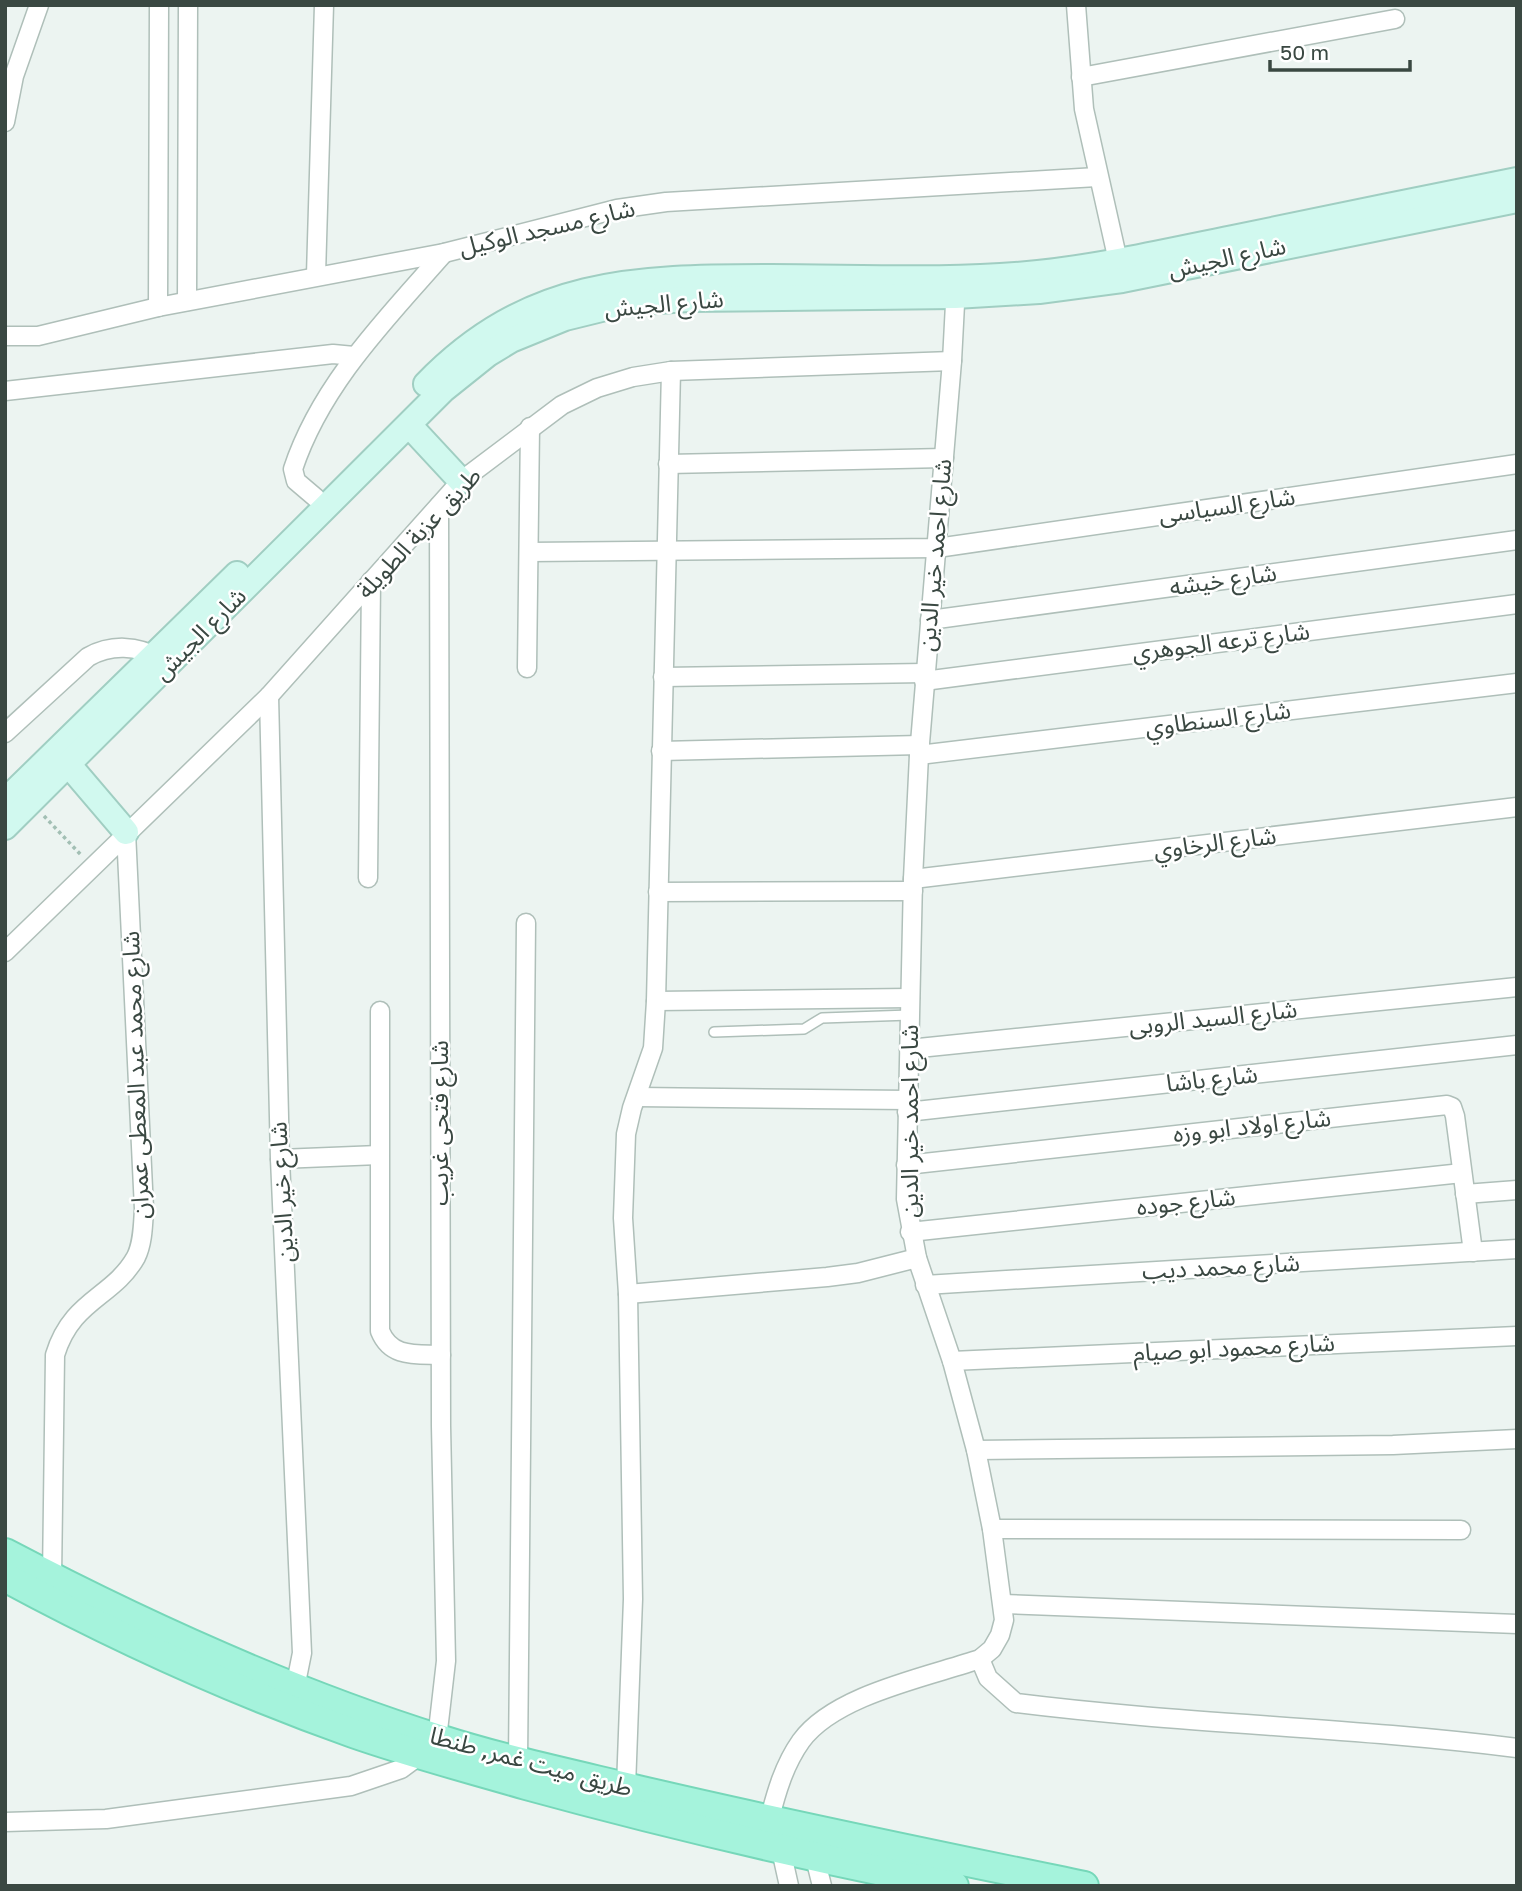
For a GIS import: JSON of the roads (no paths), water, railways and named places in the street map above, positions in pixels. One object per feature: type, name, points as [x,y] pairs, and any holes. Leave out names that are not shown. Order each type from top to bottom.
[{"type":"main road","name":"شارع الجيش","points":[[1120,270],[1517,180]]},
{"type":"main road","name":"شارع الجيش","points":[[5,827],[68,765],[161,659],[458,354],[480,337],[532,319],[592,288],[658,278],[956,287],[1037,273],[1120,270],[1517,200]]},
{"type":"main road","name":"شارع الجيش","points":[[5,801],[161,659],[443,390],[532,319]]},
{"type":"main road","points":[[409,425],[461,481]]},
{"type":"main road","points":[[68,765],[126,832]]},
{"type":"main road","name":"طريق ميت غمر, طنطا","points":[[5,1553],[52,1578],[429,1747],[618,1810],[799,1847],[954,1886]]},
{"type":"main road","name":"طريق ميت غمر, طنطا","points":[[5,1577],[162,1654],[318,1720],[429,1747],[518,1762],[769,1821],[799,1847],[1084,1886]]},
{"type":"street","points":[[5,122],[14,76],[39,5]]},
{"type":"street","points":[[158,307],[159,5]]},
{"type":"street","points":[[187,301],[188,5]]},
{"type":"street","points":[[316,275],[324,5]]},
{"type":"street","points":[[1076,5],[1081,77],[1097,177],[1120,270]]},
{"type":"street","points":[[1081,77],[1395,19]]},
{"type":"street","name":"شارع مسجد الوكيل","points":[[5,336],[38,336],[187,301],[444,253],[568,219],[666,202],[1097,177]]},
{"type":"street","points":[[316,498],[296,481],[293,469],[328,396],[354,356],[444,253]]},
{"type":"street","name":"شارع احمد خير الدين","points":[[956,287],[920,750],[913,885],[906,1165],[910,1231],[976,1450],[992,1529],[1004,1620],[1000,1636],[992,1649],[980,1659]]},
{"type":"street","points":[[5,391],[333,354],[354,356]]},
{"type":"street","name":"طريق عزبة الطويلة","points":[[5,953],[126,832],[269,696],[461,481],[562,405],[597,388],[633,377],[671,372],[952,361]]},
{"type":"street","points":[[626,1787],[633,1599],[628,1294],[623,1218],[626,1134],[653,1048],[656,1001],[671,372]]},
{"type":"street","points":[[527,668],[530,427]]},
{"type":"street","points":[[668,464],[944,458]]},
{"type":"street","name":"شارع السياسى","points":[[529,552],[937,548],[1517,464]]},
{"type":"street","name":"شارع فتحى غريب","points":[[429,1747],[446,1661],[441,1355],[439,506]]},
{"type":"street","name":"شارع خيشه","points":[[930,620],[1517,540]]},
{"type":"street","points":[[368,878],[371,581]]},
{"type":"street","name":"شارع ترعه الجوهري","points":[[663,677],[925,677],[1517,604]]},
{"type":"street","points":[[5,733],[88,657],[100,650],[114,647],[161,659]]},
{"type":"street","name":"شارع السنطاوي","points":[[661,751],[920,750],[1517,683]]},
{"type":"street","name":"شارع خير الدين","points":[[269,696],[280,1159],[302,1653],[295,1688]]},
{"type":"street","name":"شارع الرخاوي","points":[[658,892],[913,885],[1517,807]]},
{"type":"street","name":"شارع محمد عبد المعطى عمران","points":[[52,1578],[55,1355],[69,1321],[125,1273],[137,1255],[142,1231],[144,1209],[126,832]]},
{"type":"street","points":[[518,1762],[526,923]]},
{"type":"street","name":"شارع السيد الروبى","points":[[909,1049],[1517,987]]},
{"type":"street","points":[[656,1001],[910,1006]]},
{"type":"street","points":[[380,1011],[380,1331],[386,1344],[395,1351],[441,1355]]},
{"type":"street","name":"شارع باشا","points":[[636,1097],[908,1106],[1517,1045]]},
{"type":"street","name":"شارع اولاد ابو وزه","points":[[906,1165],[1442,1105],[1452,1107],[1454,1111],[1473,1252]]},
{"type":"street","points":[[280,1159],[379,1155]]},
{"type":"street","name":"شارع جوده","points":[[910,1231],[1462,1173]]},
{"type":"street","points":[[1465,1194],[1517,1190]]},
{"type":"street","name":"شارع محمد ديب","points":[[925,1284],[1517,1249]]},
{"type":"street","points":[[628,1294],[827,1277],[858,1273],[917,1258]]},
{"type":"street","name":"شارع محمود ابو صيام","points":[[951,1361],[1517,1336]]},
{"type":"street","points":[[976,1450],[1393,1445],[1517,1439]]},
{"type":"street","points":[[992,1529],[1461,1530]]},
{"type":"street","points":[[1003,1604],[1517,1624]]},
{"type":"street","points":[[769,1821],[791,1756],[814,1726],[828,1714],[845,1705],[980,1659],[988,1678],[1017,1703],[1252,1726],[1439,1738],[1517,1748]]},
{"type":"street","points":[[5,1822],[106,1819],[351,1786],[401,1769],[429,1747]]},
{"type":"street","points":[[789,1886],[799,1847]]},
{"type":"street","points":[[799,1847],[822,1886]]},
{"type":"lane","points":[[714,1032],[804,1029],[822,1018],[910,1006]]}]
